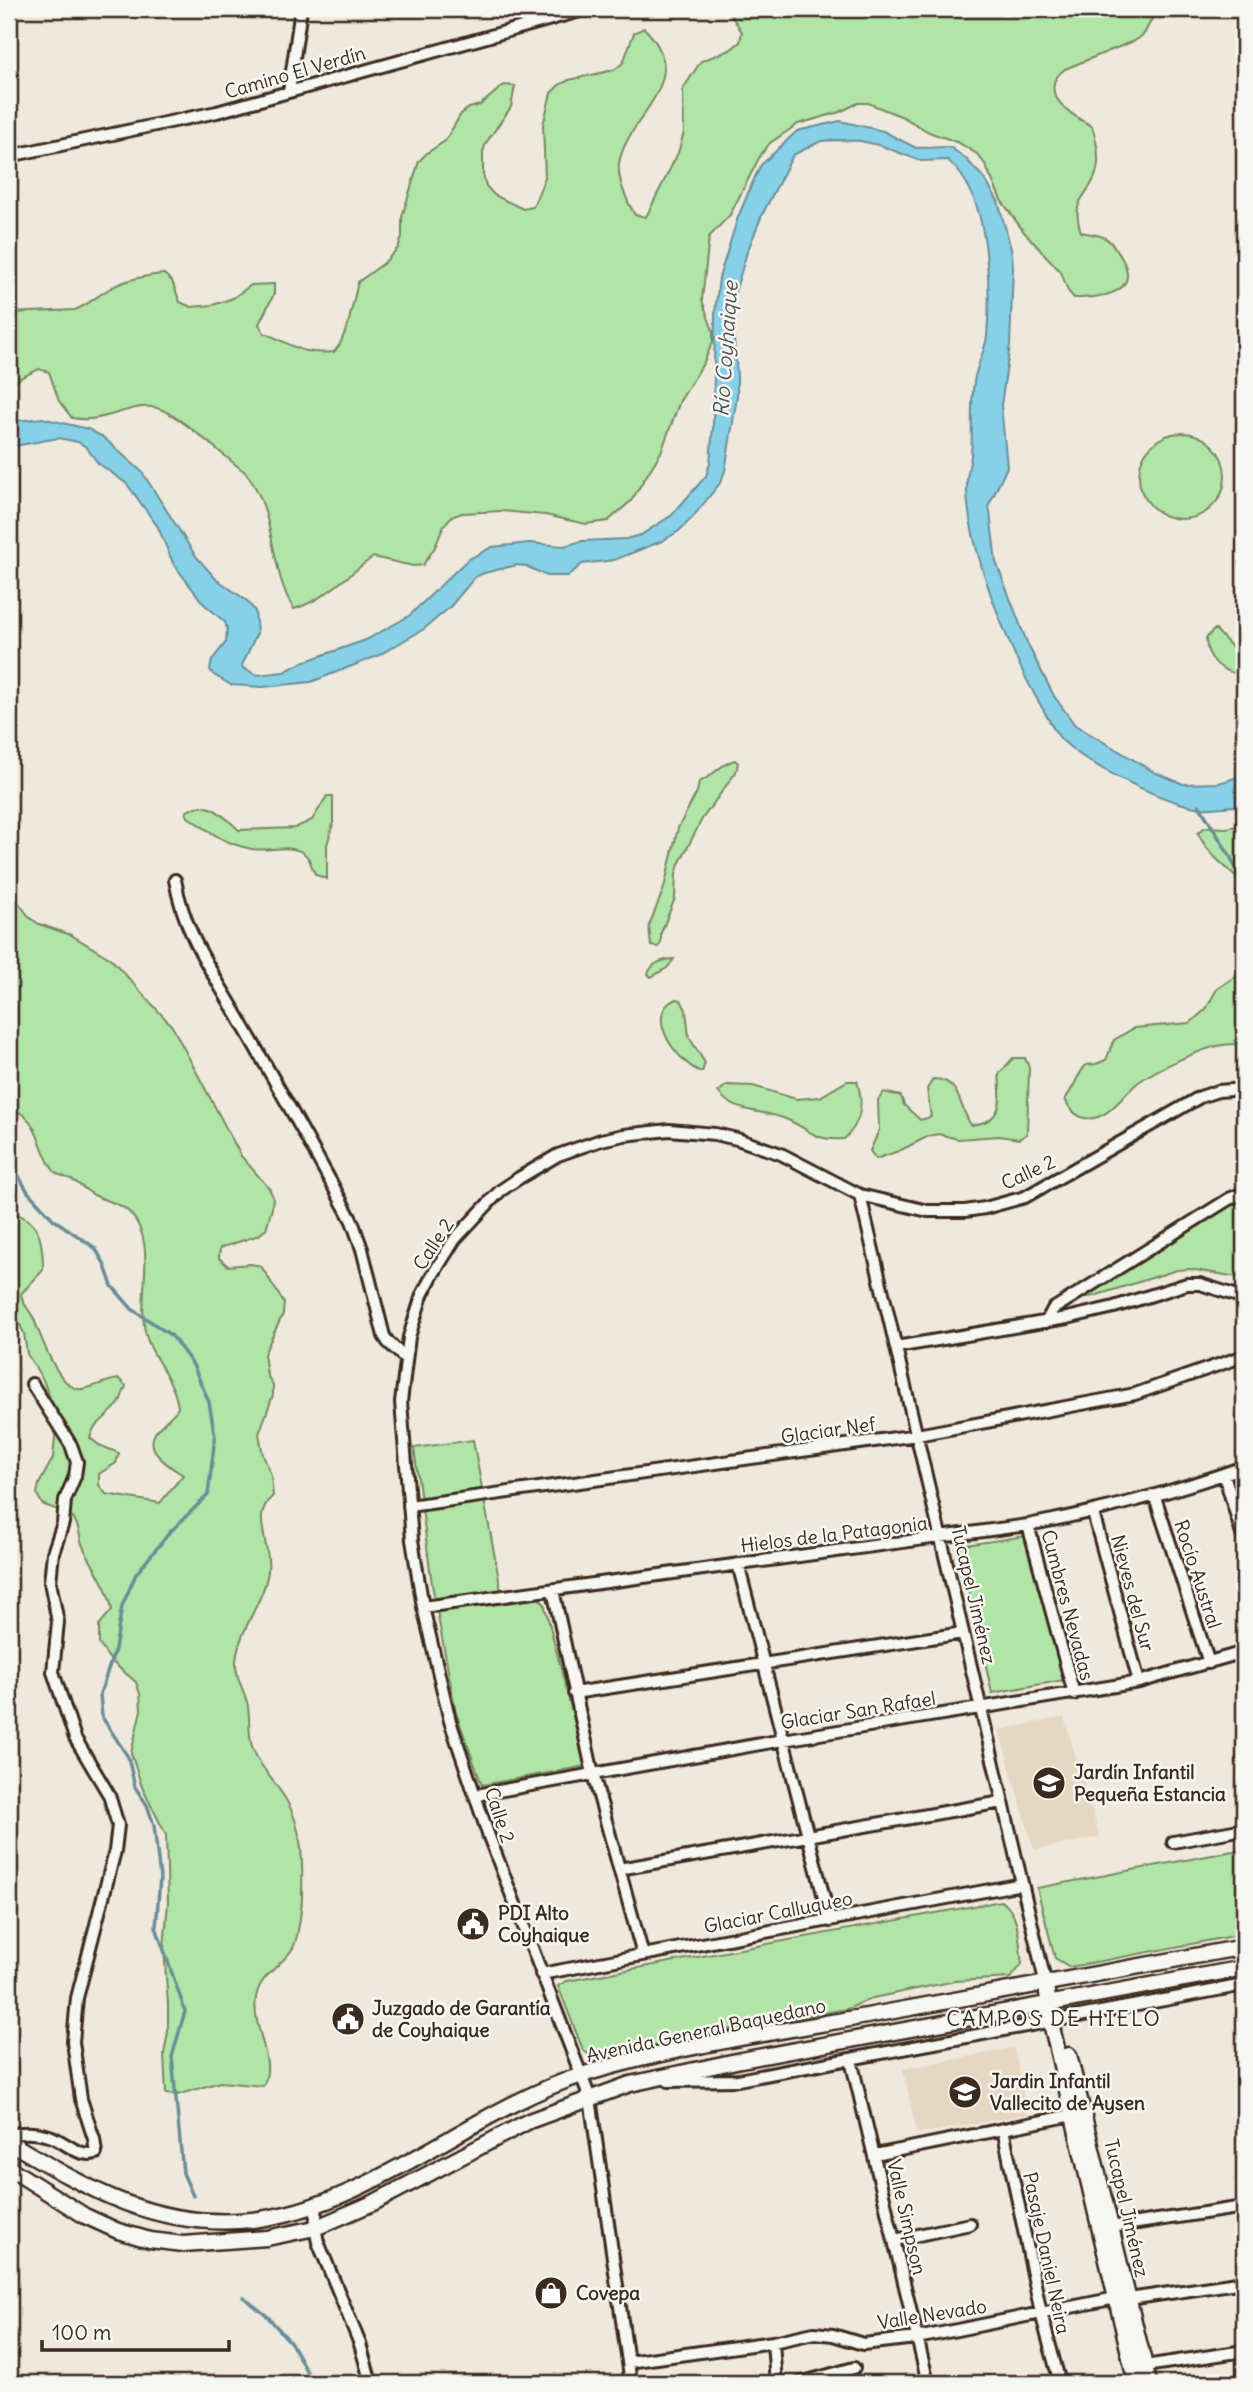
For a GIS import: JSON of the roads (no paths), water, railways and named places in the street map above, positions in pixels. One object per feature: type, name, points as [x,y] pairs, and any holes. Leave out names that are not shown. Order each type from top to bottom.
[{"type":"main road","name":"Avenida General Baquedano","points":[[9,2143],[104,2196],[167,2215],[196,2221],[227,2221],[290,2213],[346,2193],[537,2093],[583,2075],[685,2050],[1244,1947]]},
{"type":"main road","name":"Avenida General Baquedano","points":[[9,2168],[85,2216],[118,2231],[150,2240],[183,2244],[267,2238],[315,2228],[373,2203],[519,2126],[630,2084],[741,2060],[1244,1968]]},
{"type":"main road","name":"Tucapel Jiménez","points":[[1046,1984],[1111,2227],[1136,2383]]},
{"type":"main road","name":"Tucapel Jiménez","points":[[1079,2114],[1122,2299],[1149,2383]]},
{"type":"street","points":[[289,92],[301,9]]},
{"type":"street","name":"Camino El Verdín","points":[[9,156],[217,112],[587,9]]},
{"type":"street","points":[[175,880],[180,906],[192,939],[352,1221],[362,1249],[384,1336],[405,1358]]},
{"type":"street","name":"Calle 2","points":[[631,2383],[590,2098],[511,1900],[440,1684],[423,1607],[409,1506],[401,1402],[409,1337],[422,1295],[442,1257],[484,1206],[519,1178],[558,1155],[601,1140],[669,1130],[715,1134],[781,1154],[860,1195],[928,1210],[965,1211],[1025,1197],[1200,1097],[1218,1091],[1244,1089]]},
{"type":"street","points":[[1046,1322],[1053,1309],[1229,1199],[1244,1193]]},
{"type":"street","name":"Tucapel Jiménez","points":[[860,1195],[1046,1984]]},
{"type":"street","points":[[896,1347],[1046,1322],[1114,1307],[1187,1284],[1200,1284],[1244,1298]]},
{"type":"street","name":"Glaciar Nef","points":[[409,1506],[917,1435],[1135,1394],[1244,1356]]},
{"type":"street","points":[[9,2135],[30,2132],[50,2136],[78,2151],[96,2153],[81,2099],[73,2042],[77,1998],[115,1851],[118,1825],[109,1795],[75,1738],[53,1672],[58,1622],[50,1582],[53,1553],[63,1524],[65,1500],[75,1476],[77,1462],[71,1446],[32,1384]]},
{"type":"street","name":"Hielos de la Patagonia","points":[[423,1607],[1028,1525],[1093,1513],[1155,1497],[1244,1467]]},
{"type":"street","points":[[1224,1474],[1244,1541]]},
{"type":"street","name":"Rocío Austral","points":[[1155,1497],[1209,1663]]},
{"type":"street","name":"Nieves del Sur","points":[[1093,1513],[1139,1682]]},
{"type":"street","name":"Cumbres Nevadas","points":[[1028,1525],[1074,1694]]},
{"type":"street","points":[[738,1564],[830,1921]]},
{"type":"street","points":[[552,1590],[593,1774],[643,1955]]},
{"type":"street","points":[[574,1693],[963,1633]]},
{"type":"street","name":"Glaciar San Rafael","points":[[476,1795],[783,1740],[1139,1682],[1244,1652]]},
{"type":"street","points":[[619,1869],[1002,1802]]},
{"type":"street","points":[[1173,1842],[1244,1829]]},
{"type":"street","name":"Glaciar Calluqueo","points":[[541,1974],[1022,1884]]},
{"type":"street","name":"Avenida General Baquedano","points":[[630,2084],[677,2080],[738,2080],[1244,1985]]},
{"type":"street","name":"Valle Simpson","points":[[851,2060],[928,2383]]},
{"type":"street","points":[[875,2155],[1079,2114]]},
{"type":"street","name":"Pasaje Daniel Neira","points":[[1003,2129],[1041,2313],[1060,2383]]},
{"type":"street","points":[[317,2205],[315,2228],[322,2253],[360,2344],[371,2383]]},
{"type":"street","points":[[1111,2227],[1244,2207]]},
{"type":"street","points":[[895,2241],[970,2224]]},
{"type":"street","name":"Valle Nevado","points":[[628,2362],[822,2333],[863,2344],[917,2338],[1122,2299],[1244,2282]]},
{"type":"street","points":[[773,2342],[776,2383]]},
{"type":"street","points":[[1145,2366],[1244,2351]]},
{"type":"street","points":[[800,2383],[854,2368]]},
{"type":"water","name":"Río Coyhaique","points":[[840,121],[883,131],[916,148],[950,147],[984,178],[998,201],[1012,253],[1013,267],[1010,345],[1001,405],[1007,467],[989,505],[996,562],[1028,645],[1054,696],[1075,725],[1156,773],[1183,784],[1219,783],[1244,775],[1244,805],[1202,808],[1169,800],[1110,773],[1076,752],[1053,728],[1018,662],[982,568],[968,507],[967,475],[971,456],[973,391],[987,336],[988,275],[978,210],[962,176],[948,160],[921,161],[879,145],[838,140],[821,141],[793,155],[762,215],[747,252],[731,306],[737,397],[725,471],[720,483],[679,531],[662,541],[614,560],[582,564],[568,576],[547,576],[526,566],[517,565],[484,573],[475,577],[450,607],[424,629],[377,656],[311,682],[263,687],[231,685],[214,675],[210,670],[212,660],[226,642],[225,622],[203,603],[173,563],[158,527],[127,484],[98,463],[86,447],[78,442],[58,438],[9,447],[9,422],[42,418],[88,429],[103,437],[142,472],[195,555],[215,578],[247,601],[255,611],[257,633],[242,665],[257,675],[284,672],[303,662],[366,640],[409,616],[467,560],[492,547],[529,543],[564,546],[582,541],[626,539],[641,535],[672,515],[706,476],[710,463],[713,427],[715,313],[719,278],[738,217],[755,177],[761,165],[797,131]]},
{"type":"waterway","points":[[1199,805],[1244,885]]},
{"type":"waterway","points":[[9,1153],[28,1192],[53,1219],[95,1248],[112,1286],[132,1309],[172,1336],[193,1365],[209,1402],[215,1437],[208,1495],[170,1532],[136,1574],[122,1606],[115,1649],[100,1694],[102,1717],[128,1757],[135,1787],[147,1805],[154,1825],[160,1878],[156,1927],[185,2011],[172,2057],[183,2173],[193,2196]]},
{"type":"waterway","points":[[243,2297],[267,2316],[291,2343],[313,2383]]},
{"type":"place","name":"Jardín Infantil Pequeña Estancia","points":[[1049,1783]]},
{"type":"place","name":"PDI Alto Coyhaique","points":[[473,1924]]},
{"type":"place","name":"Juzgado de Garantía de Coyhaique","points":[[348,2019]]},
{"type":"place","name":"Jardin Infantil Vallecito de Aysen","points":[[965,2092]]},
{"type":"place","name":"Covepa","points":[[551,2293]]},
{"type":"district","name":"CAMPOS DE HIELO","points":[[1054,2019]]}]
